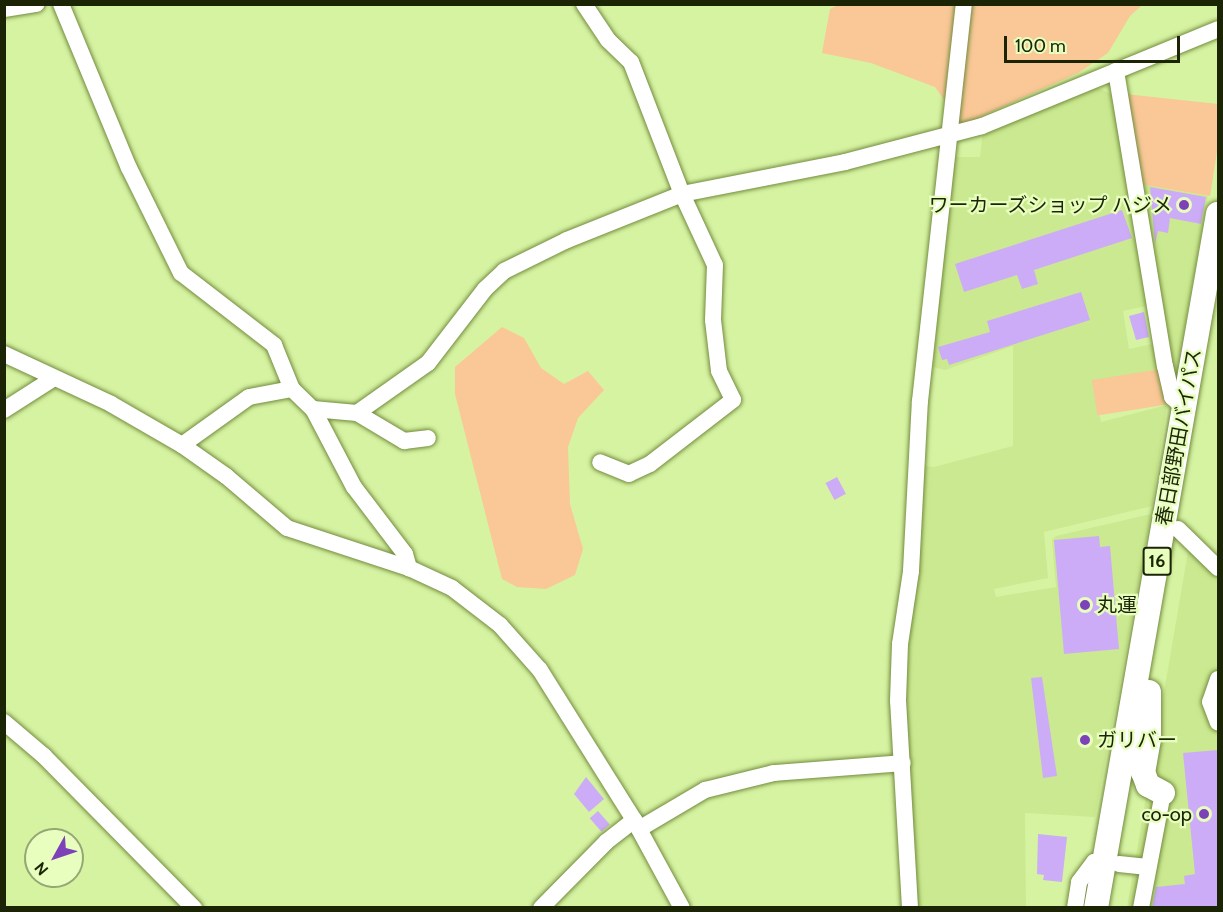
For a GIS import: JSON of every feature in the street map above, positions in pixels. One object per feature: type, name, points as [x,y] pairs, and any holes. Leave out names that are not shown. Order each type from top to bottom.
[{"type":"highway","name":"春日部野田バイパス","points":[[1112,908],[1111,864],[1184,408],[1218,214]]},
{"type":"highway","name":"春日部野田バイパス","points":[[1096,908],[1111,864],[1149,692],[1218,303]]},
{"type":"highway","points":[[1149,692],[1149,739],[1143,772],[1148,784],[1164,793]]},
{"type":"street","points":[[4,9],[36,4]]},
{"type":"street","points":[[61,4],[129,168],[181,273],[274,345],[292,389],[313,410],[354,487],[405,554],[409,568]]},
{"type":"street","points":[[585,4],[608,40],[631,62],[682,194],[715,265],[713,320],[719,372],[733,400],[650,464],[629,474],[600,462]]},
{"type":"street","points":[[910,908],[898,701],[900,644],[911,571],[921,401],[964,4]]},
{"type":"street","points":[[357,412],[428,363],[485,289],[504,271],[567,240],[682,194],[844,162],[949,136],[1218,29]]},
{"type":"street","points":[[1116,71],[1165,366],[1172,397],[1184,408]]},
{"type":"street","points":[[4,354],[111,404],[182,445],[226,476],[287,528],[409,568],[452,588],[500,625],[533,662],[637,824],[678,904]]},
{"type":"street","points":[[4,410],[54,378]]},
{"type":"street","points":[[182,445],[249,396],[292,389]]},
{"type":"street","points":[[313,410],[357,412],[404,441],[428,438]]},
{"type":"street","points":[[1178,529],[1218,568]]},
{"type":"street","points":[[1218,679],[1210,702],[1218,723]]},
{"type":"street","points":[[4,722],[44,756],[194,908]]},
{"type":"street","points":[[542,908],[606,842],[705,790],[774,772],[903,763]]},
{"type":"street","points":[[1141,908],[1164,793]]},
{"type":"street","points":[[1075,908],[1079,882],[1094,862],[1148,867]]},
{"type":"shaded area","points":[[838,5],[1142,5],[1130,16],[1108,53],[1078,73],[962,125],[935,87],[871,63],[822,53],[830,9]]},
{"type":"shaded area","points":[[1094,86],[1115,96],[1151,305],[1123,311],[1129,349],[1157,343],[1161,369],[1093,387],[1101,422],[1167,405],[1152,506],[1044,532],[1048,578],[994,589],[996,597],[1056,587],[1052,540],[1056,536],[1151,514],[1095,817],[1025,813],[1026,907],[918,908],[905,693],[924,466],[934,467],[1013,446],[1013,346],[945,370],[933,367],[952,157],[980,157],[983,130]]},
{"type":"shaded area","points":[[1125,94],[1218,104],[1218,145],[1210,196],[1139,184]]},
{"type":"shaded area","points":[[1139,184],[1208,196],[1175,385]]},
{"type":"shaded area","points":[[502,327],[524,338],[541,368],[564,384],[588,371],[604,390],[578,418],[568,447],[570,504],[583,549],[575,575],[546,589],[517,587],[502,579],[455,394],[455,367]]},
{"type":"shaded area","points":[[1161,369],[1167,405],[1097,416],[1092,380]]},
{"type":"shaded area","points":[[1189,546],[1218,573],[1218,907],[1127,908]]},
{"type":"building","points":[[1150,187],[1206,197],[1201,224],[1170,218],[1168,233],[1158,231],[1155,244]]},
{"type":"building","points":[[1122,210],[1132,238],[1034,270],[1038,284],[1022,289],[1017,275],[964,292],[955,264]]},
{"type":"building","points":[[1081,292],[1090,320],[949,365],[947,359],[942,360],[938,347],[990,332],[987,321]]},
{"type":"building","points":[[1144,312],[1149,337],[1136,340],[1129,316]]},
{"type":"building","points":[[837,477],[846,494],[834,500],[826,483]]},
{"type":"building","points":[[1099,536],[1100,547],[1110,546],[1119,649],[1064,654],[1054,540]]},
{"type":"building","points":[[1042,677],[1057,776],[1043,778],[1031,678]]},
{"type":"building","name":"co-op","points":[[1218,750],[1218,908],[1152,908],[1156,887],[1185,884],[1184,876],[1195,874],[1183,753]]},
{"type":"building","points":[[586,777],[604,799],[589,812],[574,794]]},
{"type":"building","points":[[598,811],[610,825],[602,832],[590,818]]},
{"type":"building","points":[[1038,834],[1067,837],[1062,882],[1043,880],[1044,875],[1037,874]]},
{"type":"place","name":"ワーカーズショップ ハジメ","points":[[1184,205]]},
{"type":"place","name":"丸運","points":[[1085,605]]},
{"type":"place","name":"ガリバー","points":[[1085,740]]},
{"type":"place","name":"co-op","points":[[1204,814]]}]
